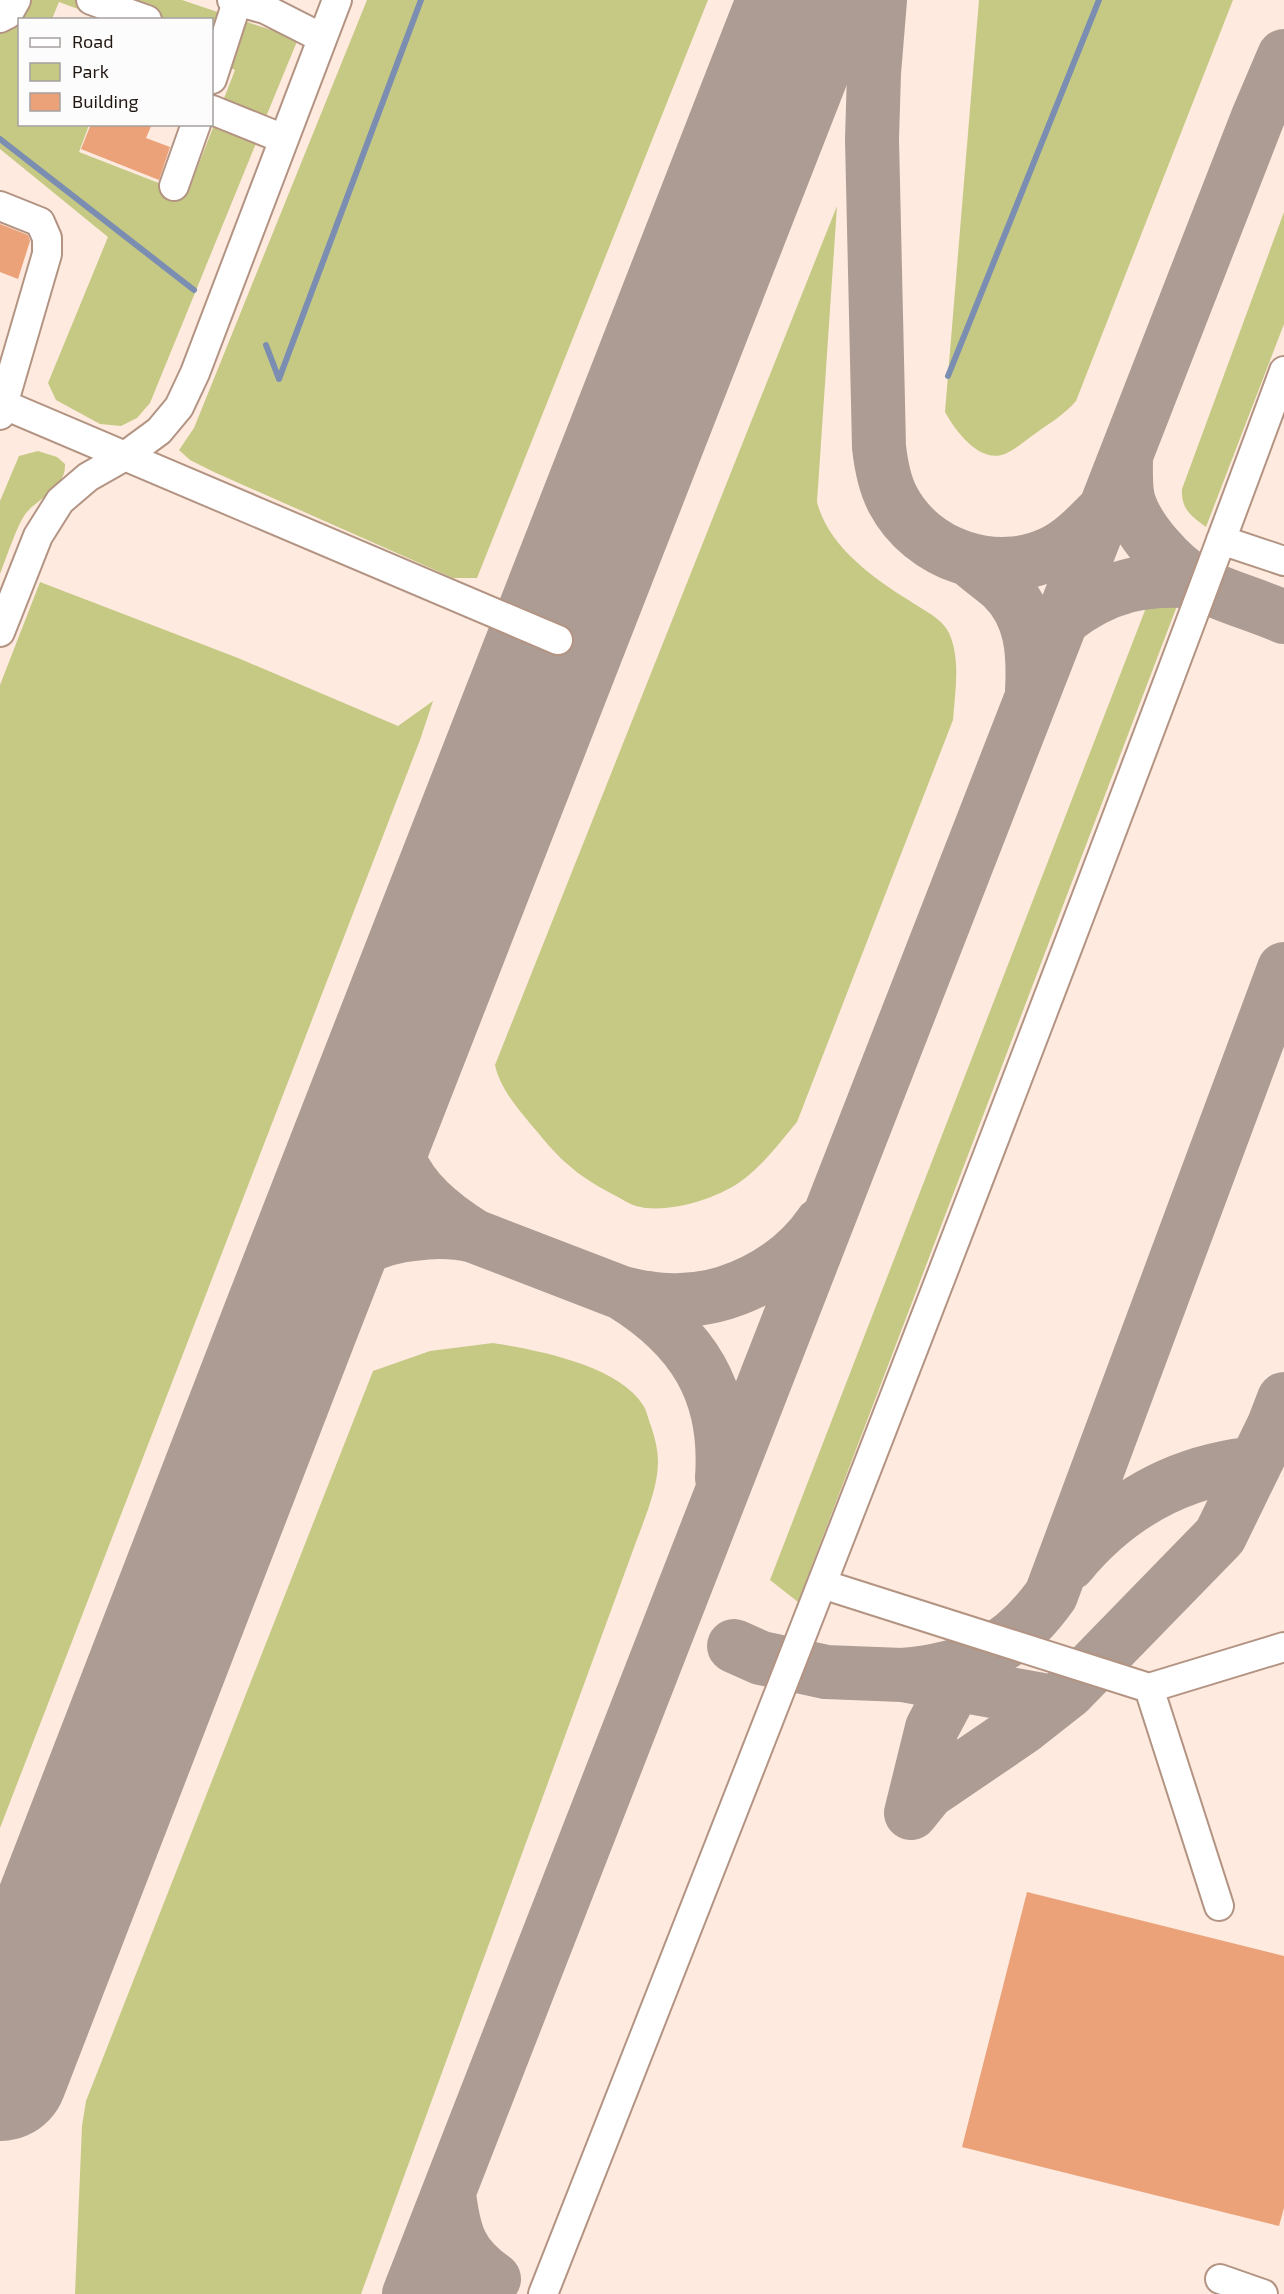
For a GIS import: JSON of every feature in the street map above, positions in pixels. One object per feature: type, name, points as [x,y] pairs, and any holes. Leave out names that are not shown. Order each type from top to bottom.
[{"type":"lane","points":[[0,18],[8,14],[16,0]]},
{"type":"lane","points":[[91,0],[141,18]]},
{"type":"lane","points":[[0,632],[38,536],[60,501],[88,477],[125,456],[159,431],[178,407],[195,372],[337,0]]},
{"type":"lane","points":[[213,72],[217,44],[235,1],[265,9],[322,38]]},
{"type":"lane","points":[[213,110],[284,139]]},
{"type":"lane","points":[[174,186],[195,126]]},
{"type":"lane","points":[[0,206],[40,222],[47,238],[46,254],[2,407],[125,456],[558,640]]},
{"type":"lane","points":[[543,2294],[822,1584],[1284,371]]},
{"type":"lane","points":[[1221,540],[1284,561]]},
{"type":"lane","points":[[822,1584],[1149,1688],[1284,1647]]},
{"type":"lane","points":[[1149,1688],[1219,1906]]},
{"type":"lane","points":[[1220,2279],[1263,2294]]},
{"type":"green space","points":[[0,0],[182,0],[298,39],[263,124],[221,106],[235,70],[213,60],[213,18],[102,18],[59,2],[52,18],[18,18],[18,126],[89,126],[79,152],[187,194],[216,120],[259,136],[150,403],[137,418],[121,426],[100,424],[56,400],[48,383],[108,237],[0,149]]},
{"type":"green space","points":[[367,0],[708,0],[477,578],[453,578],[214,472],[190,460],[179,450],[194,428]]},
{"type":"green space","points":[[979,0],[1233,0],[1076,401],[1017,447],[1005,454],[995,456],[977,450],[969,444],[945,412]]},
{"type":"green space","points":[[837,206],[817,502],[831,533],[854,559],[881,582],[932,615],[946,628],[953,643],[956,665],[953,720],[797,1122],[759,1166],[734,1186],[693,1203],[663,1208],[636,1206],[595,1184],[561,1158],[515,1105],[495,1065]]},
{"type":"green space","points":[[1284,212],[1284,324],[1206,527],[1185,507],[1182,489]]},
{"type":"green space","points":[[38,451],[57,457],[65,464],[64,472],[57,486],[26,513],[15,534],[0,574],[0,501],[19,456]]},
{"type":"green space","points":[[40,582],[238,658],[398,726],[433,701],[420,740],[0,1828],[0,685]]},
{"type":"green space","points":[[1170,596],[1180,598],[798,1602],[770,1580],[1149,600]]},
{"type":"green space","points":[[493,1343],[553,1355],[575,1362],[615,1379],[631,1391],[644,1407],[651,1426],[657,1448],[657,1472],[647,1513],[361,2294],[75,2294],[82,2126],[86,2101],[373,1371],[430,1351]]},
{"type":"building","points":[[90,126],[151,126],[146,138],[170,147],[159,180],[81,149]]},
{"type":"building","points":[[0,224],[28,235],[30,241],[18,279],[0,272]]},
{"type":"building","points":[[1027,1892],[1284,1956],[1284,2208],[1279,2226],[962,2147]]},
{"type":"waterway","points":[[279,379],[421,0]]},
{"type":"waterway","points":[[948,376],[1099,0]]},
{"type":"waterway","points":[[0,139],[194,290]]},
{"type":"waterway","points":[[266,345],[279,379]]},
{"type":"taxiway","points":[[880,0],[872,139],[879,447],[883,474],[890,494],[906,519],[922,535],[941,548],[984,563],[1007,564],[1030,561],[1052,553],[1074,539],[1105,509]]},
{"type":"taxiway","points":[[409,2294],[1258,117],[1284,56]]},
{"type":"taxiway","points":[[1126,457],[1126,488],[1132,511],[1147,535],[1166,558],[1198,583],[1284,617]]},
{"type":"taxiway","points":[[970,560],[1003,587],[1020,610],[1029,635],[1032,691]]},
{"type":"taxiway","points":[[1063,619],[1094,599],[1126,586],[1160,581],[1198,582]]},
{"type":"taxiway","points":[[902,1675],[948,1668],[987,1654],[1020,1630],[1051,1595],[1284,969]]},
{"type":"taxiway","points":[[292,1318],[329,1273],[358,1251],[375,1243],[393,1237],[429,1232],[451,1232],[474,1236],[452,1221],[421,1194],[400,1161],[393,1121],[397,1050]]},
{"type":"taxiway","points":[[722,1478],[719,1419],[712,1393],[701,1370],[668,1328],[622,1293],[656,1299],[690,1300],[733,1290],[754,1281],[791,1257],[821,1224]]},
{"type":"taxiway","points":[[474,1236],[622,1293]]},
{"type":"taxiway","points":[[911,1813],[928,1792],[1022,1728],[1069,1691],[1220,1536],[1274,1425],[1284,1399]]},
{"type":"taxiway","points":[[1069,1564],[1106,1526],[1148,1496],[1196,1476],[1248,1464]]},
{"type":"taxiway","points":[[734,1646],[761,1658],[826,1672],[902,1675],[1054,1702]]},
{"type":"taxiway","points":[[911,1813],[932,1728],[948,1698],[984,1648]]},
{"type":"taxiway","points":[[416,2294],[454,2275],[463,2274],[494,2279],[473,2262],[466,2253],[456,2232],[449,2194]]},
{"type":"runway","points":[[0,2073],[807,0]]}]
